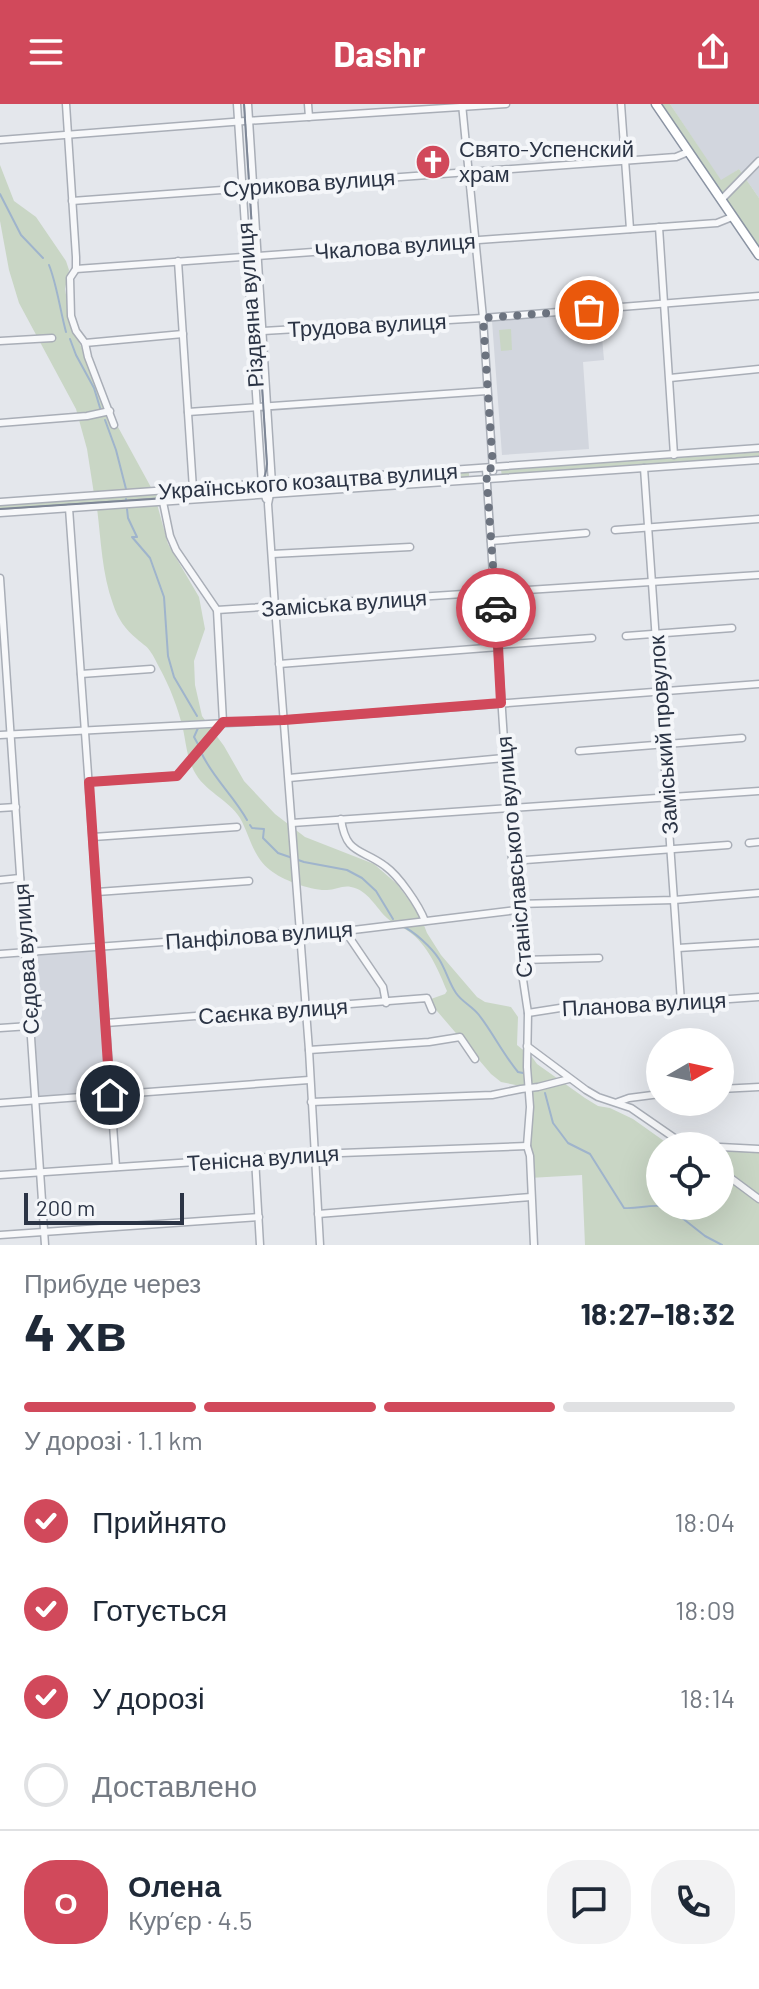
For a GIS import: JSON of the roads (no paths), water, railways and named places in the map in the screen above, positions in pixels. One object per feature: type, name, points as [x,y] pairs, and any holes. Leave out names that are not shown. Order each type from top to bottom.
[{"type":"highway","points":[[656,104],[759,255]]},
{"type":"street","points":[[66,104],[76,269],[70,278],[69,305],[76,331],[85,343],[114,425]]},
{"type":"street","name":"Різдвяна вулиця","points":[[237,104],[262,485],[268,495]]},
{"type":"street","name":"Різдвяна вулиця","points":[[248,104],[272,484],[268,504],[309,1050],[320,1245]]},
{"type":"street","points":[[308,104],[309,117]]},
{"type":"street","points":[[0,140],[506,104]]},
{"type":"street","points":[[621,104],[630,229]]},
{"type":"street","name":"Станіславського вулиця","points":[[463,106],[483,318],[491,541],[504,758],[528,1013],[530,1107],[527,1146],[534,1245]]},
{"type":"street","name":"Сурикова вулиця","points":[[72,201],[676,157],[688,152]]},
{"type":"street","points":[[727,209],[759,161]]},
{"type":"street","name":"Чкалова вулиця","points":[[76,269],[718,223],[727,209]]},
{"type":"street","points":[[659,227],[674,455]]},
{"type":"street","points":[[178,261],[193,489]]},
{"type":"street","name":"Трудова вулиця","points":[[263,331],[483,318],[759,296]]},
{"type":"street","points":[[85,343],[183,334]]},
{"type":"street","points":[[0,341],[52,338]]},
{"type":"street","points":[[670,378],[759,369]]},
{"type":"street","points":[[188,412],[487,391]]},
{"type":"street","points":[[0,423],[87,416],[110,411]]},
{"type":"street","name":"Українського козацтва вулиця","points":[[0,502],[759,448]]},
{"type":"street","name":"Українського козацтва вулиця","points":[[0,513],[759,460]]},
{"type":"street","name":"Заміський провулок","points":[[644,468],[681,1002]]},
{"type":"street","points":[[89,782],[177,776],[223,722],[217,610],[176,550],[163,502]]},
{"type":"street","points":[[69,508],[116,1167]]},
{"type":"street","points":[[615,530],[759,519]]},
{"type":"street","points":[[491,541],[586,533]]},
{"type":"street","points":[[272,554],[410,547]]},
{"type":"street","name":"Заміська вулиця","points":[[217,610],[759,575]]},
{"type":"street","name":"Сєдова вулиця","points":[[0,578],[3,663],[11,734],[45,1245]]},
{"type":"street","points":[[626,636],[732,628]]},
{"type":"street","points":[[279,664],[592,638]]},
{"type":"street","points":[[81,674],[151,669]]},
{"type":"street","points":[[0,735],[284,720],[759,684]]},
{"type":"street","points":[[579,751],[742,738]]},
{"type":"street","points":[[289,778],[504,758]]},
{"type":"street","points":[[292,823],[759,791]]},
{"type":"street","points":[[0,808],[16,807]]},
{"type":"street","points":[[341,819],[343,833],[352,848],[388,867],[425,921]]},
{"type":"street","points":[[93,837],[237,827]]},
{"type":"street","points":[[749,843],[759,842]]},
{"type":"street","points":[[512,861],[728,845]]},
{"type":"street","points":[[0,880],[20,878]]},
{"type":"street","points":[[97,892],[249,881]]},
{"type":"street","name":"Панфілова вулиця","points":[[0,954],[345,931],[517,907],[759,893]]},
{"type":"street","points":[[345,931],[383,987],[386,1003]]},
{"type":"street","points":[[678,948],[759,943]]},
{"type":"street","points":[[521,960],[599,958]]},
{"type":"street","name":"Планова вулиця","points":[[528,1013],[560,1008],[759,997]]},
{"type":"street","name":"Саєнка вулиця","points":[[106,1023],[427,998],[432,1010]]},
{"type":"street","points":[[0,1028],[30,1026]]},
{"type":"street","points":[[309,1050],[460,1037],[475,1059]]},
{"type":"street","points":[[527,1046],[592,1094],[631,1108],[666,1132]]},
{"type":"street","points":[[311,1102],[492,1095],[569,1079]]},
{"type":"street","points":[[0,1103],[309,1080]]},
{"type":"street","points":[[734,1088],[759,1087]]},
{"type":"street","points":[[618,1102],[646,1096]]},
{"type":"street","name":"Тенісна вулиця","points":[[0,1175],[314,1154],[527,1146]]},
{"type":"street","points":[[734,1148],[759,1149]]},
{"type":"street","points":[[255,1158],[260,1245]]},
{"type":"street","points":[[734,1180],[759,1199]]},
{"type":"street","points":[[318,1214],[531,1197]]},
{"type":"street","points":[[0,1235],[259,1217]]},
{"type":"waterway","points":[[0,194],[21,235],[43,258]]},
{"type":"waterway","points":[[49,265],[66,332]]},
{"type":"waterway","points":[[70,339],[94,388],[101,411]]},
{"type":"waterway","points":[[105,420],[126,489]]},
{"type":"waterway","points":[[127,509],[137,537],[132,537],[150,558],[164,597],[168,656],[174,677],[197,716]]},
{"type":"waterway","points":[[198,728],[194,737],[199,746]]},
{"type":"waterway","points":[[201,752],[247,820]]},
{"type":"waterway","points":[[250,825],[264,829],[263,838],[278,853],[304,862],[347,870],[362,878],[376,891],[393,919]]},
{"type":"waterway","points":[[402,926],[436,955],[456,993],[479,1015],[518,1072],[523,1073]]},
{"type":"waterway","points":[[545,1093],[553,1123],[568,1143],[590,1154],[624,1208],[646,1207]]},
{"type":"waterway","points":[[685,1220],[722,1245]]},
{"type":"tram line","points":[[0,509],[243,493],[253,489],[263,479],[267,464],[244,104]]},
{"type":"place","name":"Свято-Успенский храм","points":[[433,162]]}]
